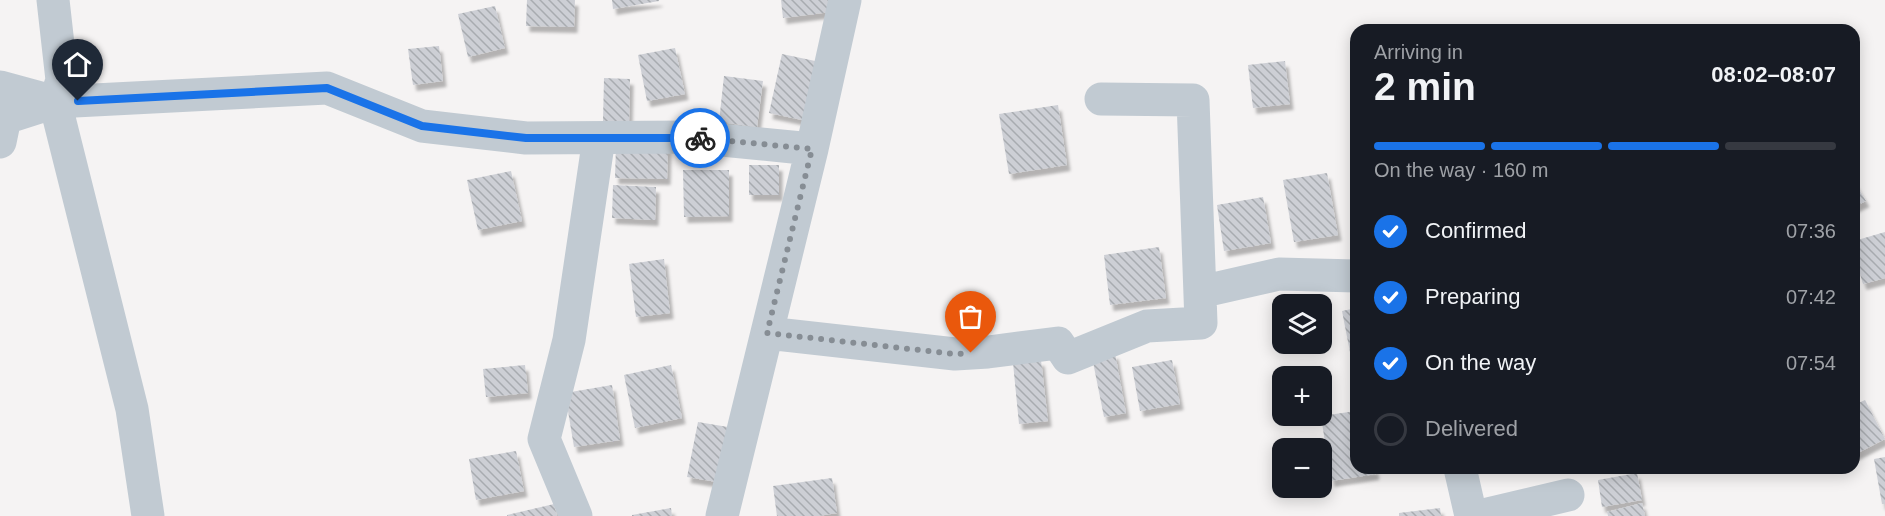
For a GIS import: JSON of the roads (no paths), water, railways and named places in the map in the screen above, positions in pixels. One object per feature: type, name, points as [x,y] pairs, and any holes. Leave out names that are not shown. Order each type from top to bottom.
[{"type":"street","points":[[53,0],[62,80],[55,102],[132,409],[148,516]]},
{"type":"street","points":[[722,516],[812,149],[845,0]]},
{"type":"street","points":[[0,87],[55,102]]},
{"type":"street","points":[[0,142],[5,118],[55,102],[327,88],[422,126],[526,138],[691,137],[812,149]]},
{"type":"street","points":[[767,333],[955,354],[1058,343],[1068,358],[1147,326],[1201,323],[1193,100],[1101,99]]},
{"type":"street","points":[[576,516],[544,439],[569,340],[599,138]]},
{"type":"street","points":[[1200,292],[1279,274],[1350,276]]},
{"type":"street","points":[[1461,474],[1470,516]]},
{"type":"street","points":[[1479,516],[1568,495]]}]
